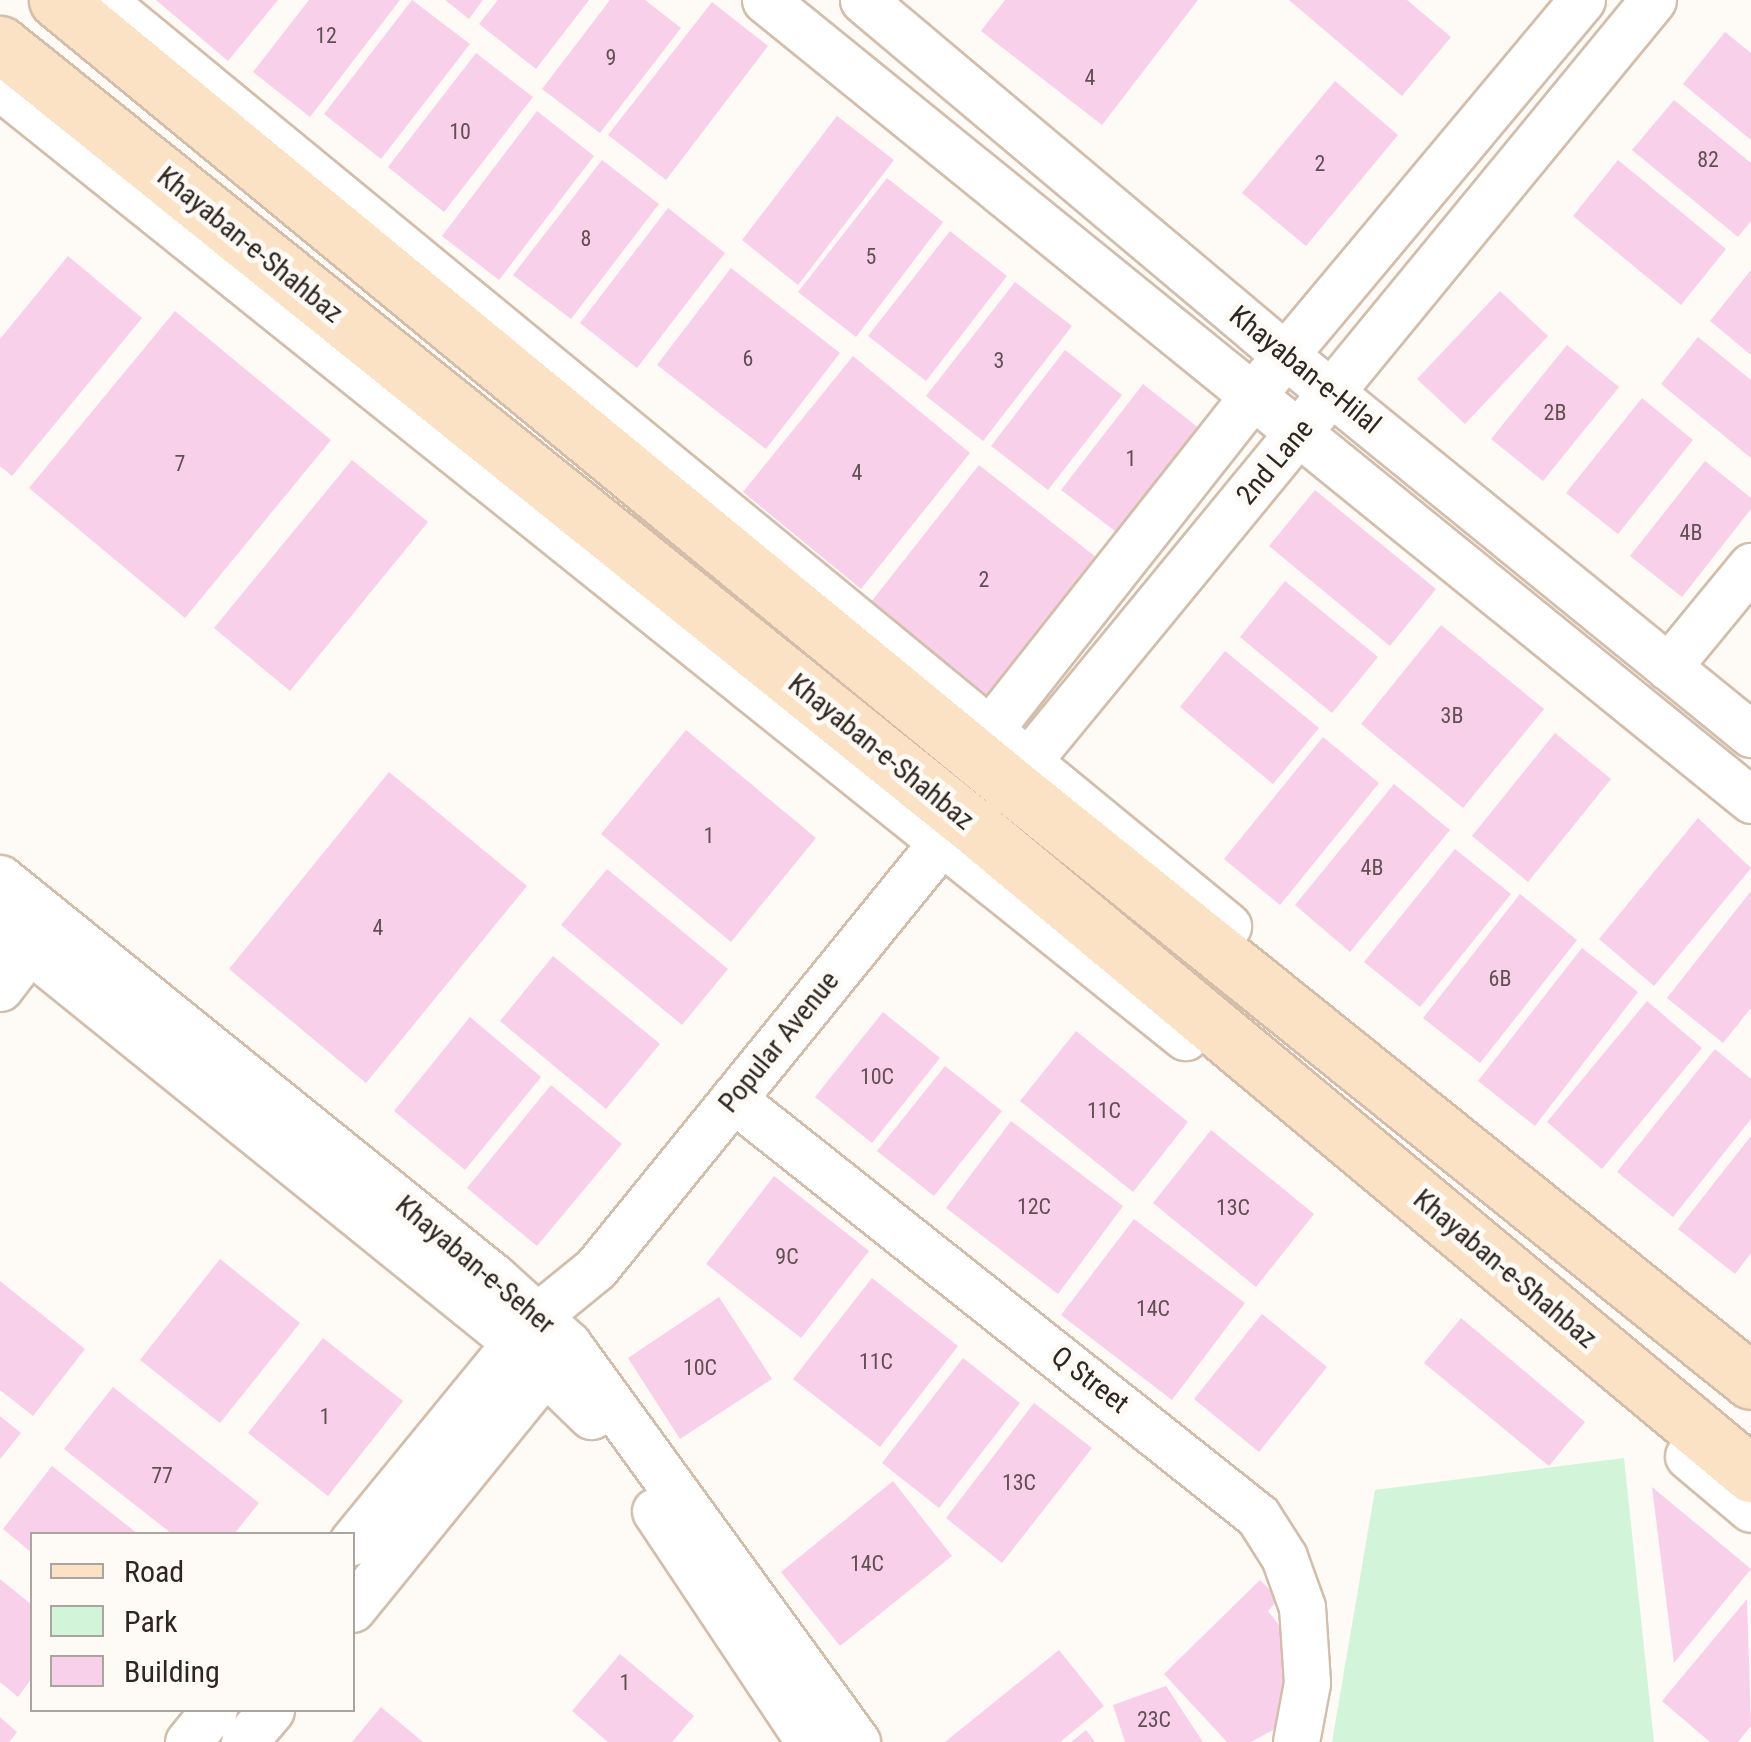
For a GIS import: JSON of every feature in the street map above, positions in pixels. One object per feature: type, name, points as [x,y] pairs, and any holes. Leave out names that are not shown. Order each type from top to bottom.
[{"type":"main road","name":"Khayaban-e-Shahbaz","points":[[57,0],[1000,757],[1751,1381]]},
{"type":"main road","name":"Khayaban-e-Shahbaz","points":[[0,44],[952,829],[1751,1474]]},
{"type":"street","points":[[102,0],[436,269],[1000,757],[1751,1350]]},
{"type":"street","points":[[765,0],[1751,800]]},
{"type":"street","name":"Khayaban-e-Hilal","points":[[863,0],[1285,356],[1751,734]]},
{"type":"street","points":[[1000,757],[1252,398],[1582,0]]},
{"type":"street","name":"2nd Lane","points":[[1000,757],[1299,433],[1653,0]]},
{"type":"street","points":[[0,87],[952,829],[1751,1509]]},
{"type":"street","points":[[1668,667],[1751,566]]},
{"type":"street","name":"Popular Avenue","points":[[355,1605],[596,1268],[952,829]]},
{"type":"street","name":"Khayaban-e-Seher","points":[[0,878],[28,932],[542,1344],[807,1727],[857,1742]]},
{"type":"street","points":[[0,988],[28,932]]},
{"type":"street","name":"Q Street","points":[[733,1099],[1258,1516],[1284,1557],[1302,1607],[1307,1683],[1296,1742]]},
{"type":"street","name":"Popular Avenue","points":[[355,1539],[542,1344]]},
{"type":"street","points":[[188,1742],[212,1712]]},
{"type":"street","points":[[244,1742],[268,1712]]},
{"type":"green space","points":[[1624,1458],[1654,1742],[1332,1742],[1375,1490]]},
{"type":"building","points":[[156,0],[278,0],[228,61]]},
{"type":"building","points":[[309,0],[400,0],[310,117],[253,72]]},
{"type":"building","points":[[412,0],[470,44],[381,159],[324,114]]},
{"type":"building","points":[[445,0],[483,0],[469,19]]},
{"type":"building","points":[[498,0],[589,0],[536,69],[479,24]]},
{"type":"building","points":[[610,0],[645,0],[681,28],[600,133],[542,89]]},
{"type":"building","points":[[1005,0],[1198,0],[1102,125],[981,31]]},
{"type":"building","points":[[1289,0],[1407,0],[1451,37],[1402,96]]},
{"type":"building","points":[[712,2],[768,46],[666,180],[608,135]]},
{"type":"building","points":[[1725,32],[1751,53],[1751,140],[1683,84]]},
{"type":"building","points":[[476,53],[533,97],[444,212],[388,167]]},
{"type":"building","points":[[1335,81],[1398,135],[1306,246],[1242,193]]},
{"type":"building","points":[[1674,100],[1751,163],[1751,221],[1738,237],[1632,150]]},
{"type":"building","points":[[537,111],[594,156],[499,280],[442,236]]},
{"type":"building","points":[[837,116],[894,160],[798,285],[742,240]]},
{"type":"building","points":[[602,160],[659,204],[571,319],[513,275]]},
{"type":"building","points":[[1618,160],[1726,249],[1681,305],[1573,216]]},
{"type":"building","points":[[887,178],[943,222],[856,337],[798,292]]},
{"type":"building","points":[[668,208],[725,253],[637,368],[580,323]]},
{"type":"building","points":[[950,231],[1007,276],[926,381],[868,336]]},
{"type":"building","points":[[68,256],[142,318],[12,476],[0,466],[0,339]]},
{"type":"building","points":[[731,268],[840,353],[766,449],[657,365]]},
{"type":"building","points":[[1751,270],[1751,355],[1710,321]]},
{"type":"building","points":[[1015,282],[1072,326],[983,441],[926,396]]},
{"type":"building","points":[[1500,291],[1548,336],[1465,424],[1417,379]]},
{"type":"building","points":[[175,311],[331,440],[185,618],[29,488]]},
{"type":"building","points":[[1698,337],[1751,380],[1751,458],[1661,384]]},
{"type":"building","points":[[1567,345],[1619,387],[1543,481],[1491,439]]},
{"type":"building","points":[[1065,350],[1122,395],[1048,490],[991,446]]},
{"type":"building","points":[[853,356],[970,453],[861,589],[743,492]]},
{"type":"building","points":[[1143,384],[1200,429],[1119,534],[1061,490]]},
{"type":"building","points":[[1642,398],[1693,440],[1618,534],[1566,493]]},
{"type":"building","points":[[352,460],[428,522],[290,691],[214,628]]},
{"type":"building","points":[[1705,461],[1751,498],[1751,509],[1682,597],[1630,556]]},
{"type":"building","points":[[979,465],[1097,558],[988,696],[871,602]]},
{"type":"building","points":[[1315,490],[1436,589],[1390,646],[1269,546]]},
{"type":"building","points":[[1285,581],[1378,657],[1332,713],[1240,637]]},
{"type":"building","points":[[1441,625],[1544,709],[1463,808],[1361,724]]},
{"type":"building","points":[[1225,651],[1319,728],[1273,784],[1180,707]]},
{"type":"building","points":[[686,730],[816,838],[731,942],[601,834]]},
{"type":"building","points":[[1555,733],[1611,779],[1528,882],[1472,836]]},
{"type":"building","points":[[1323,737],[1379,783],[1280,905],[1224,859]]},
{"type":"building","points":[[389,772],[527,886],[366,1083],[229,969]]},
{"type":"building","points":[[1394,784],[1450,830],[1350,952],[1295,905]]},
{"type":"building","points":[[1698,818],[1751,868],[1654,986],[1599,939]]},
{"type":"building","points":[[1455,849],[1511,894],[1420,1007],[1364,962]]},
{"type":"building","points":[[607,869],[728,969],[682,1025],[561,925]]},
{"type":"building","points":[[1751,891],[1751,1008],[1723,1043],[1667,998]]},
{"type":"building","points":[[1520,894],[1577,940],[1480,1063],[1423,1018]]},
{"type":"building","points":[[1582,948],[1638,992],[1535,1126],[1478,1081]]},
{"type":"building","points":[[553,956],[660,1044],[606,1109],[500,1021]]},
{"type":"building","points":[[1647,1001],[1702,1048],[1602,1169],[1547,1122]]},
{"type":"building","points":[[883,1012],[940,1058],[872,1143],[815,1097]]},
{"type":"building","points":[[470,1017],[541,1077],[465,1170],[394,1111]]},
{"type":"building","points":[[1076,1031],[1188,1122],[1133,1192],[1020,1101]]},
{"type":"building","points":[[1715,1049],[1751,1079],[1751,1119],[1673,1217],[1617,1172]]},
{"type":"building","points":[[945,1066],[1002,1111],[934,1196],[877,1151]]},
{"type":"building","points":[[551,1085],[622,1144],[537,1246],[467,1188]]},
{"type":"building","points":[[1011,1121],[1123,1206],[1058,1294],[946,1208]]},
{"type":"building","points":[[1211,1130],[1314,1214],[1256,1287],[1153,1203]]},
{"type":"building","points":[[1751,1136],[1751,1253],[1735,1274],[1678,1229]]},
{"type":"building","points":[[774,1176],[869,1251],[801,1338],[706,1264]]},
{"type":"building","points":[[1134,1219],[1245,1303],[1172,1400],[1061,1315]]},
{"type":"building","points":[[220,1259],[300,1323],[220,1423],[140,1360]]},
{"type":"building","points":[[872,1278],[958,1346],[880,1447],[793,1379]]},
{"type":"building","points":[[0,1281],[85,1349],[33,1416],[0,1390]]},
{"type":"building","points":[[719,1297],[772,1379],[680,1439],[628,1358]]},
{"type":"building","points":[[1262,1314],[1327,1367],[1259,1452],[1194,1399]]},
{"type":"building","points":[[1461,1318],[1585,1422],[1549,1466],[1424,1363]]},
{"type":"building","points":[[323,1338],[403,1401],[328,1496],[248,1433]]},
{"type":"building","points":[[963,1358],[1020,1403],[939,1508],[882,1463]]},
{"type":"building","points":[[113,1387],[259,1503],[236,1532],[169,1532],[64,1449]]},
{"type":"building","points":[[1034,1403],[1092,1448],[1002,1563],[946,1518]]},
{"type":"building","points":[[0,1416],[21,1433],[0,1459]]},
{"type":"building","points":[[52,1466],[135,1532],[30,1532],[30,1551],[3,1529]]},
{"type":"building","points":[[893,1481],[952,1556],[840,1646],[781,1572]]},
{"type":"building","points":[[1652,1487],[1751,1569],[1674,1663]]},
{"type":"building","points":[[0,1579],[30,1603],[30,1681],[18,1697],[0,1682]]},
{"type":"building","points":[[1260,1580],[1279,1599],[1268,1611],[1291,1641],[1295,1689],[1279,1701],[1280,1726],[1251,1742],[1227,1742],[1164,1674]]},
{"type":"building","points":[[1747,1599],[1751,1726],[1738,1742],[1710,1742],[1662,1701]]},
{"type":"building","points":[[1059,1650],[1104,1706],[1060,1742],[945,1742]]},
{"type":"building","points":[[620,1654],[694,1716],[672,1742],[608,1742],[572,1711]]},
{"type":"building","points":[[1166,1686],[1203,1742],[1125,1742],[1113,1705]]},
{"type":"building","points":[[381,1707],[423,1742],[352,1742]]},
{"type":"building","points":[[0,1717],[17,1732],[9,1742],[0,1742]]},
{"type":"building","points":[[1086,1730],[1095,1742],[1071,1742]]}]
